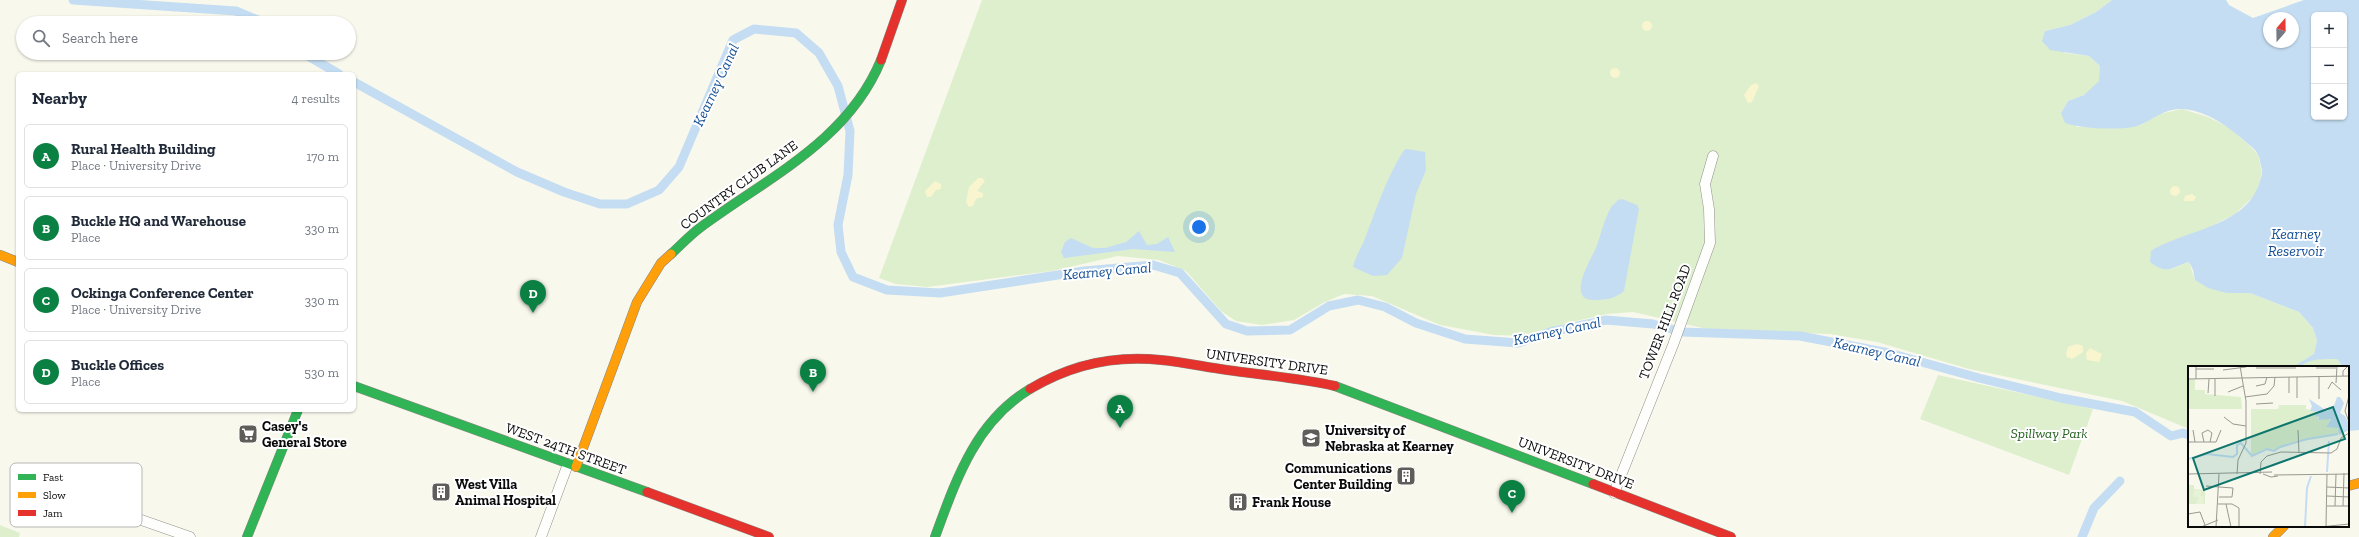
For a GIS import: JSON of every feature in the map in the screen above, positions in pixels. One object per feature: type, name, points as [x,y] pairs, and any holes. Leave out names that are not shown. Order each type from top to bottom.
[{"type":"street","name":"COUNTRY CLUB LANE","points":[[572,466],[637,302],[661,263],[700,228],[816,147],[834,130],[869,86],[877,70],[902,0]]},
{"type":"street","name":"TOWER HILL ROAD","points":[[1614,493],[1674,341],[1710,243],[1709,209],[1705,184],[1713,156]]},
{"type":"street","points":[[0,255],[16,261]]},
{"type":"street","name":"UNIVERSITY DRIVE","points":[[935,537],[955,482],[967,455],[984,431],[1006,407],[1048,377],[1077,366],[1112,360],[1154,359],[1239,372],[1298,378],[1339,387],[1731,537]]},
{"type":"street","name":"WEST 24TH STREET","points":[[356,387],[769,537]]},
{"type":"street","points":[[247,537],[297,412]]},
{"type":"street","points":[[541,537],[572,466]]},
{"type":"street","points":[[2349,486],[2359,483]]},
{"type":"street","points":[[142,520],[190,537]]},
{"type":"street","points":[[2273,537],[2283,527]]},
{"type":"green space","points":[[982,0],[2112,0],[2096,12],[2070,25],[2045,31],[2065,53],[2089,56],[2100,66],[2101,81],[2084,95],[2068,101],[2061,113],[2077,127],[2139,126],[2159,114],[2182,109],[2208,117],[2232,129],[2258,154],[2262,173],[2256,194],[2234,215],[2217,223],[2169,270],[2189,262],[2195,280],[2227,293],[2250,293],[2299,312],[2313,328],[2317,340],[2314,354],[2322,359],[2337,359],[2342,366],[2188,366],[2188,429],[2122,401],[1969,369],[1877,342],[1830,334],[1711,330],[1633,312],[1607,314],[1567,323],[1528,336],[1494,335],[1440,325],[1372,296],[1344,294],[1323,303],[1294,320],[1262,325],[1236,321],[1221,311],[1186,271],[1159,260],[1118,256],[1052,271],[927,287],[896,284],[879,278]]},
{"type":"green space","name":"Spillway Park","points":[[1938,375],[2093,409],[2069,475],[1920,419]]},
{"type":"green space","points":[[0,525],[20,533],[19,537],[0,537]]},
{"type":"sand","points":[[1645,21],[1649,21],[1652,26],[1649,31],[1645,31],[1642,28],[1642,24]]},
{"type":"sand","points":[[1615,68],[1620,73],[1615,78],[1610,73]]},
{"type":"sand","points":[[1756,83],[1759,86],[1752,102],[1748,103],[1744,95],[1751,85]]},
{"type":"sand","points":[[978,178],[982,178],[985,181],[977,191],[983,193],[983,197],[976,199],[973,206],[969,207],[966,202],[969,187]]},
{"type":"sand","points":[[935,181],[941,184],[941,189],[936,190],[931,197],[927,197],[925,191]]},
{"type":"sand","points":[[2173,186],[2177,186],[2179,187],[2179,195],[2173,196],[2170,193],[2170,189]]},
{"type":"sand","points":[[2192,194],[2196,197],[2194,201],[2184,201],[2185,196]]},
{"type":"sand","points":[[2077,344],[2083,346],[2083,352],[2072,359],[2067,357],[2066,354],[2068,347]]},
{"type":"sand","points":[[2090,348],[2102,354],[2099,362],[2087,360],[2086,353]]},
{"type":"water","name":"Kearney Reservoir","points":[[2112,0],[2226,0],[2229,5],[2253,18],[2263,14],[2263,48],[2299,48],[2299,12],[2270,12],[2304,0],[2359,0],[2359,430],[2349,431],[2349,366],[2342,366],[2337,359],[2323,359],[2308,362],[2301,366],[2295,366],[2314,354],[2317,340],[2313,328],[2299,312],[2250,293],[2227,293],[2208,288],[2195,280],[2193,270],[2189,262],[2173,268],[2165,269],[2150,262],[2151,251],[2212,226],[2241,210],[2252,198],[2262,175],[2260,159],[2255,150],[2231,130],[2213,118],[2182,109],[2171,110],[2160,114],[2140,125],[2133,127],[2114,129],[2092,128],[2065,123],[2061,113],[2068,101],[2084,95],[2099,81],[2100,66],[2089,56],[2050,50],[2042,41],[2045,31],[2070,25],[2096,12]]},
{"type":"water","points":[[1407,149],[1425,152],[1426,170],[1416,194],[1402,258],[1387,275],[1373,276],[1353,267],[1387,183],[1404,150]]},
{"type":"water","points":[[1622,199],[1637,205],[1639,209],[1624,291],[1607,299],[1587,299],[1582,294],[1581,287],[1585,270],[1596,248],[1604,222],[1611,207],[1618,200]]},
{"type":"water","points":[[1139,231],[1147,245],[1157,244],[1168,237],[1175,252],[1133,249],[1064,258],[1061,252],[1065,242],[1071,238],[1093,248],[1105,248],[1126,242]]},
{"type":"waterway","name":"Kearney Canal","points":[[73,0],[236,11],[248,16]]},
{"type":"waterway","name":"Kearney Canal","points":[[356,83],[517,172],[564,192],[600,204],[627,204],[659,190],[679,167],[733,40],[754,29],[796,33],[819,53],[838,86],[850,131],[848,175],[838,225],[841,252],[853,277],[887,290],[940,293],[1084,271],[1153,265],[1180,273],[1226,324],[1247,331],[1290,330],[1329,306],[1358,300],[1385,307],[1416,323],[1465,339],[1518,343],[1550,332],[1606,320],[1653,324],[1682,332],[1800,336],[1889,353],[1979,378],[2061,398],[2135,412],[2171,436],[2183,433],[2188,435]]},
{"type":"waterway","name":"Kearney Canal","points":[[315,60],[336,72]]},
{"type":"waterway","points":[[2082,537],[2094,508],[2120,481]]},
{"type":"traffic: fast","points":[[671,254],[701,227],[803,156],[827,136],[848,113],[866,88],[881,60]]},
{"type":"traffic: fast","points":[[1335,386],[1593,484]]},
{"type":"traffic: fast","points":[[356,387],[647,492]]},
{"type":"traffic: fast","points":[[935,537],[960,474],[981,435],[1011,402],[1030,389]]},
{"type":"traffic: fast","points":[[247,537],[297,412]]},
{"type":"traffic: slow","points":[[576,467],[637,302],[661,263],[671,254]]},
{"type":"traffic: slow","points":[[0,255],[16,261]]},
{"type":"traffic: slow","points":[[2349,486],[2359,483]]},
{"type":"traffic: slow","points":[[2273,537],[2283,527]]},
{"type":"traffic: jam","points":[[881,60],[902,0]]},
{"type":"traffic: jam","points":[[1030,389],[1077,368],[1127,359],[1178,362],[1335,386]]},
{"type":"traffic: jam","points":[[1593,484],[1731,537]]},
{"type":"traffic: jam","points":[[647,492],[769,537]]},
{"type":"place","name":"Buckle Offices","points":[[533,313]]},
{"type":"place","name":"Buckle HQ and Warehouse","points":[[813,392]]},
{"type":"place","name":"Rural Health Building","points":[[1120,428]]},
{"type":"place","name":"Casey's General Store","points":[[248,434]]},
{"type":"place","name":"University of Nebraska at Kearney","points":[[1311,438]]},
{"type":"place","name":"Communications Center Building","points":[[1406,476]]},
{"type":"place","name":"West Villa Animal Hospital","points":[[441,492]]},
{"type":"place","name":"Frank House","points":[[1238,502]]},
{"type":"place","name":"Ockinga Conference Center","points":[[1512,513]]}]
